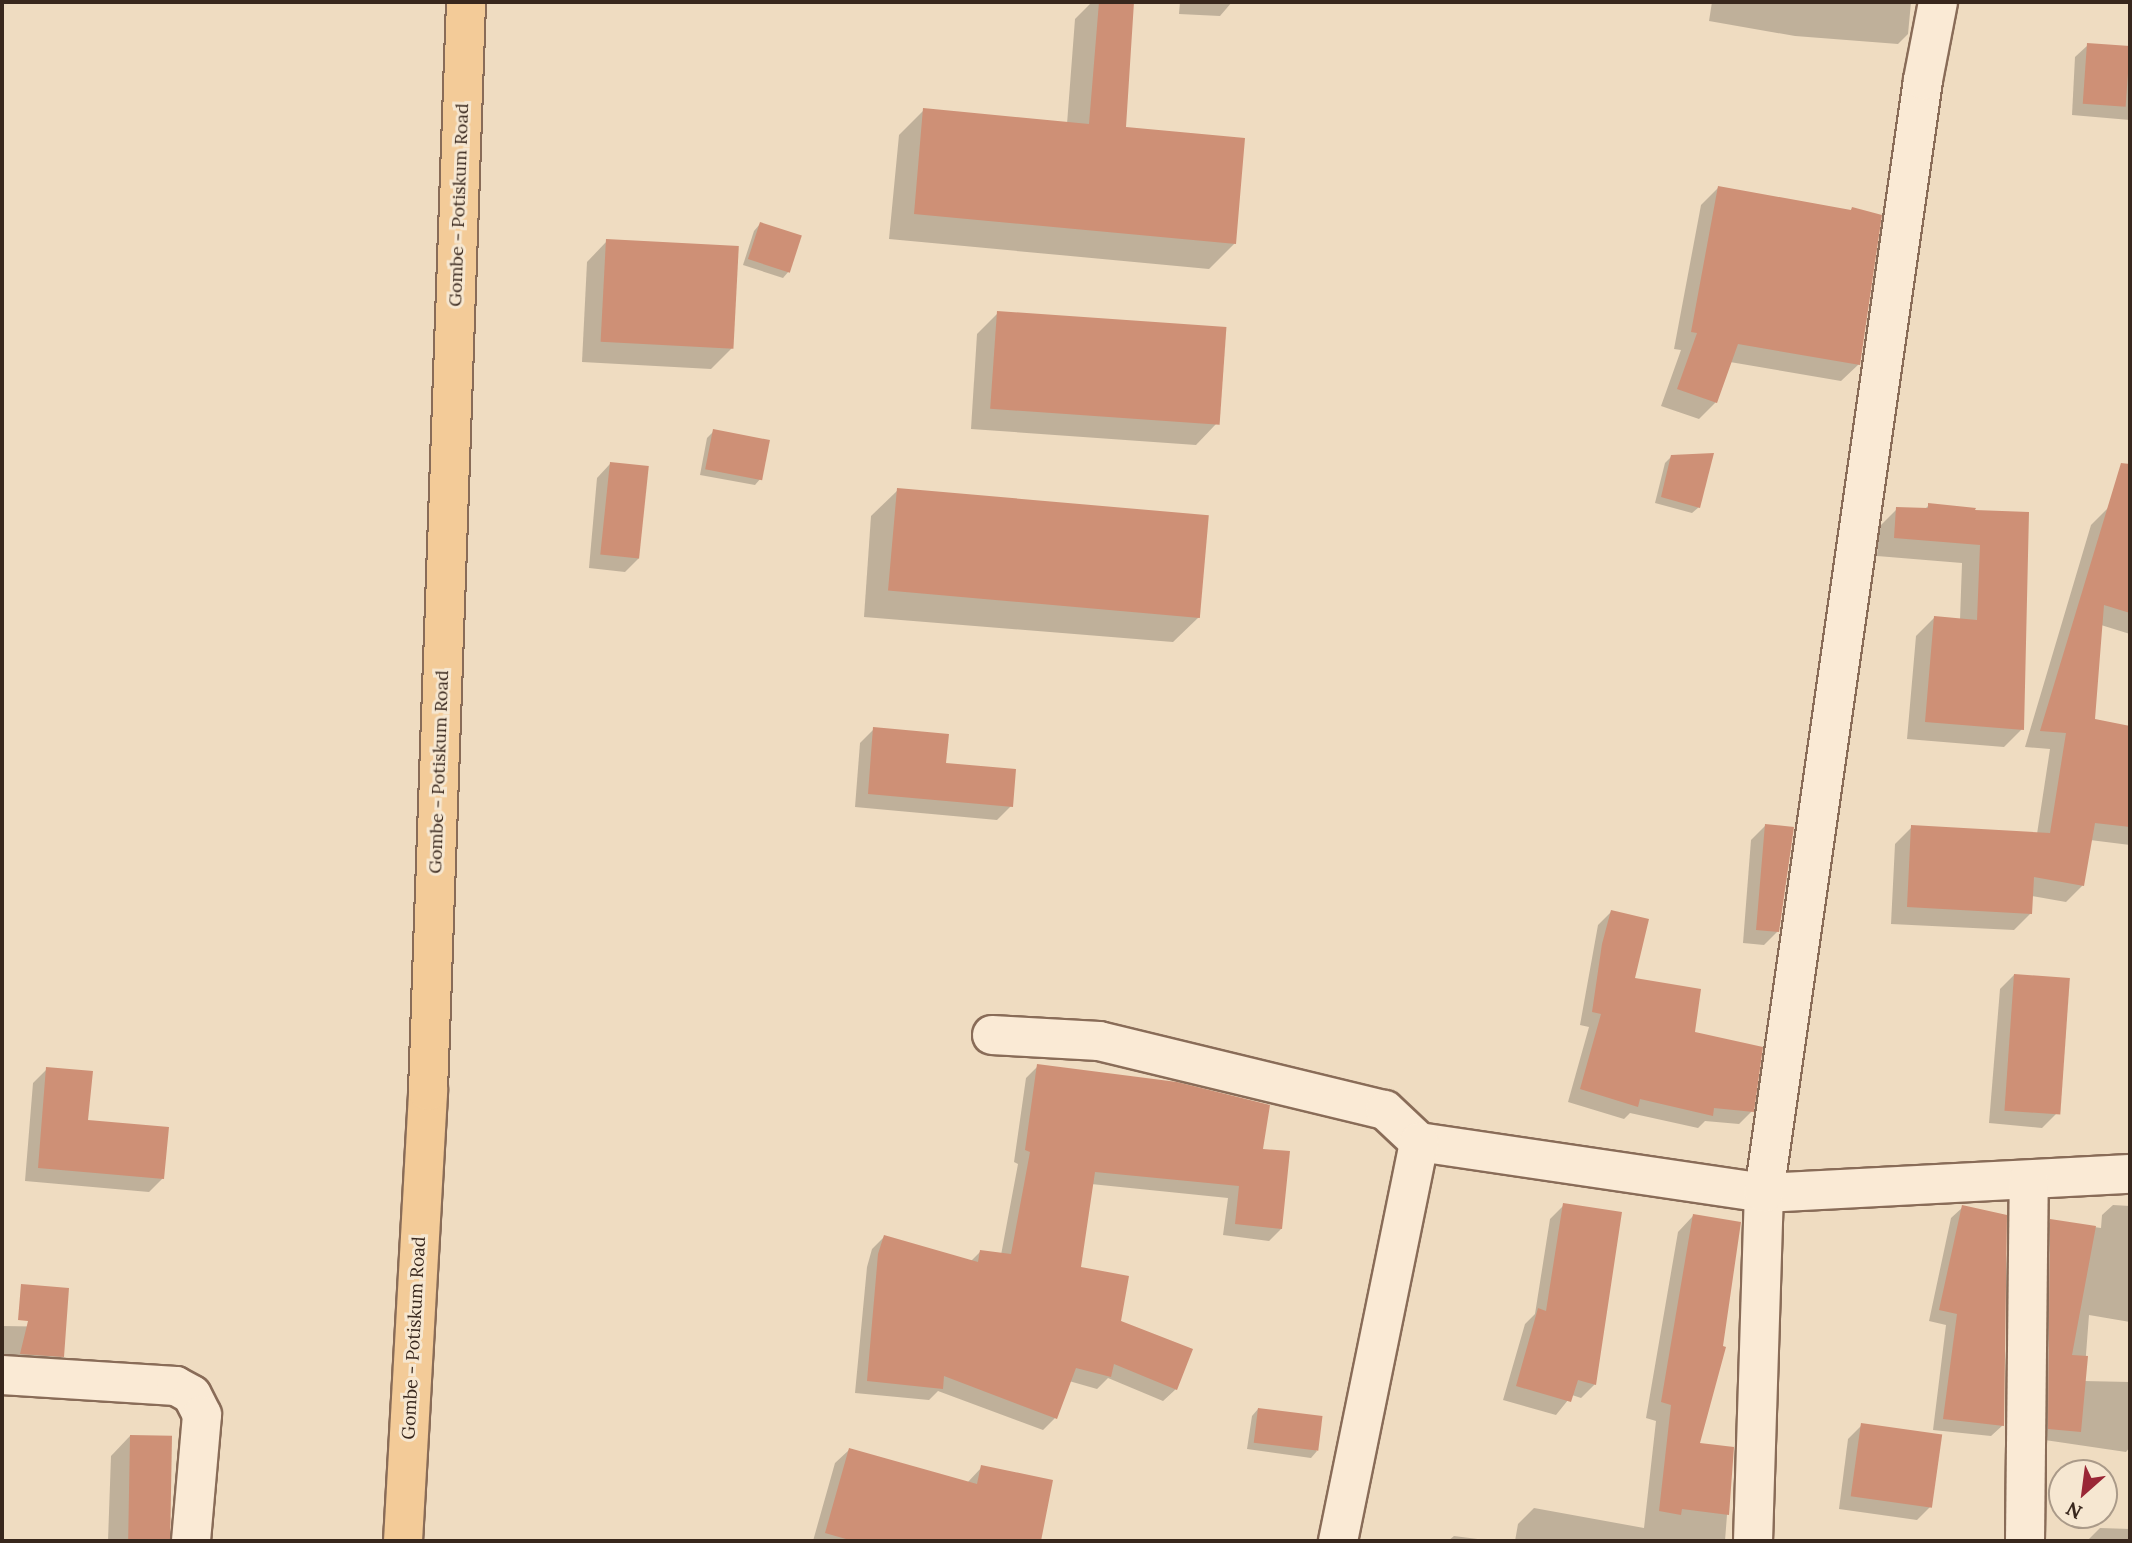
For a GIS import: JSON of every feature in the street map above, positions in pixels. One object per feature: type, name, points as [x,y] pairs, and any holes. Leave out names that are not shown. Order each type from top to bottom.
[{"type":"main road","name":"Gombe - Potiskum Road","points":[[403,1541],[428,1091],[466,2]]},
{"type":"street","points":[[1753,1541],[1764,1193],[1923,80],[1938,2]]},
{"type":"street","points":[[992,1035],[1099,1041],[1385,1110],[1419,1142],[1764,1193],[2130,1174]]},
{"type":"street","points":[[1338,1541],[1419,1142]]},
{"type":"street","points":[[2025,1541],[2029,1180]]},
{"type":"street","points":[[2,1375],[176,1386],[192,1395],[202,1415],[191,1541]]},
{"type":"building","points":[[1099,2],[1134,2],[1126,127],[1245,138],[1236,244],[914,214],[923,108],[1089,124]]},
{"type":"building","points":[[2087,43],[2130,46],[2126,107],[2083,104]]},
{"type":"building","points":[[1718,186],[1851,210],[1852,207],[1882,215],[1860,365],[1738,344],[1717,403],[1677,389],[1697,333],[1691,332]]},
{"type":"building","points":[[760,222],[802,236],[790,273],[748,259]]},
{"type":"building","points":[[606,239],[739,246],[733,349],[601,342]]},
{"type":"building","points":[[997,311],[1226,327],[1220,425],[990,409]]},
{"type":"building","points":[[713,429],[770,440],[762,480],[705,469]]},
{"type":"building","points":[[1714,453],[1700,508],[1661,497],[1671,455]]},
{"type":"building","points":[[610,462],[649,466],[639,559],[600,554]]},
{"type":"building","points":[[2121,463],[2130,464],[2130,613],[2104,605],[2095,719],[2130,726],[2130,827],[2095,823],[2084,886],[2034,877],[2032,914],[1907,907],[1911,825],[2050,833],[2066,733],[2040,731]]},
{"type":"building","points":[[897,488],[1209,515],[1200,618],[888,591]]},
{"type":"building","points":[[1928,503],[1976,508],[1975,510],[2029,512],[2024,730],[1925,722],[1934,616],[1977,620],[1980,545],[1894,538],[1896,507],[1928,508]]},
{"type":"building","points":[[873,727],[949,734],[946,763],[1016,769],[1013,807],[868,794]]},
{"type":"building","points":[[1765,824],[1794,827],[1779,932],[1756,930]]},
{"type":"building","points":[[1611,910],[1649,919],[1635,978],[1701,989],[1695,1032],[1763,1047],[1754,1112],[1714,1108],[1713,1116],[1640,1099],[1638,1107],[1580,1089],[1601,1014],[1592,1012],[1602,944]]},
{"type":"building","points":[[2014,974],[2070,978],[2060,1115],[2004,1111]]},
{"type":"building","points":[[1037,1064],[1177,1082],[1270,1105],[1263,1149],[1290,1151],[1282,1229],[1235,1224],[1239,1186],[1095,1172],[1081,1267],[1129,1276],[1121,1321],[1193,1349],[1177,1390],[1114,1364],[1111,1377],[1076,1368],[1057,1419],[944,1376],[943,1389],[867,1381],[878,1254],[884,1235],[978,1262],[980,1250],[1011,1254],[1030,1152],[1025,1150]]},
{"type":"building","points":[[46,1067],[93,1071],[88,1120],[169,1127],[164,1179],[38,1168]]},
{"type":"building","points":[[1563,1203],[1622,1212],[1596,1385],[1578,1380],[1571,1402],[1516,1386],[1538,1308],[1546,1311]]},
{"type":"building","points":[[1962,1205],[2007,1215],[2004,1426],[1943,1419],[1957,1314],[1939,1310]]},
{"type":"building","points":[[1693,1214],[1741,1222],[1723,1346],[1726,1347],[1700,1443],[1734,1447],[1729,1515],[1682,1509],[1681,1515],[1659,1511],[1671,1405],[1661,1402]]},
{"type":"building","points":[[2050,1219],[2096,1226],[2072,1355],[2088,1356],[2081,1432],[2048,1429]]},
{"type":"building","points":[[21,1284],[69,1288],[64,1357],[20,1354],[28,1321],[18,1320]]},
{"type":"building","points":[[1258,1408],[1323,1416],[1318,1451],[1254,1443]]},
{"type":"building","points":[[1861,1423],[1942,1434],[1932,1508],[1851,1496]]},
{"type":"building","points":[[130,1435],[172,1436],[170,1541],[128,1541]]},
{"type":"building","points":[[849,1448],[977,1484],[981,1465],[1053,1480],[1041,1541],[853,1541],[825,1533]]}]
